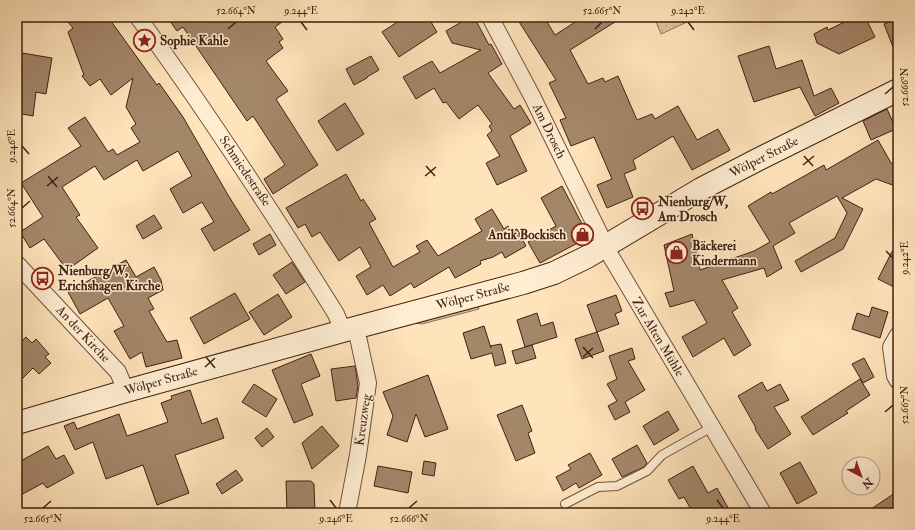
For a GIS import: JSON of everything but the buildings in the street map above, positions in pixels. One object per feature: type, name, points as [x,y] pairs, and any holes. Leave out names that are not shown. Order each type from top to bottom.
[{"type":"street","name":"Schmiedestraße","points":[[138,17],[177,71],[268,206],[336,314],[349,329]]},
{"type":"street","name":"Am Drosch","points":[[490,17],[532,96],[605,246]]},
{"type":"street","name":"Wölper Straße","points":[[17,423],[126,391],[349,329],[523,283],[554,273],[587,257],[701,189],[898,90]]},
{"type":"street","name":"Zur Alten Mühle","points":[[605,246],[763,513]]},
{"type":"street","name":"An der Kirche","points":[[17,264],[118,372],[126,391]]},
{"type":"street","name":"Kreuzweg","points":[[347,513],[358,455],[368,383],[349,329]]},
{"type":"street","points":[[898,335],[891,347],[895,376],[898,381]]},
{"type":"lane","points":[[565,504],[598,486],[617,486],[647,471],[662,455],[712,427]]},
{"type":"shaded area","points":[[654,17],[698,17],[661,34]]},
{"type":"shaded area","points":[[476,302],[479,309],[422,324],[403,321]]},
{"type":"place","name":"Sophie Kahle","points":[[145,41]]},
{"type":"place","name":"Nienburg/W, Am Drosch","points":[[642,209]]},
{"type":"place","name":"Antik Bockisch","points":[[582,235]]},
{"type":"place","name":"Bäckerei Kindermann","points":[[676,253]]},
{"type":"place","name":"Nienburg/W, Erichshagen Kirche","points":[[42,278]]}]
